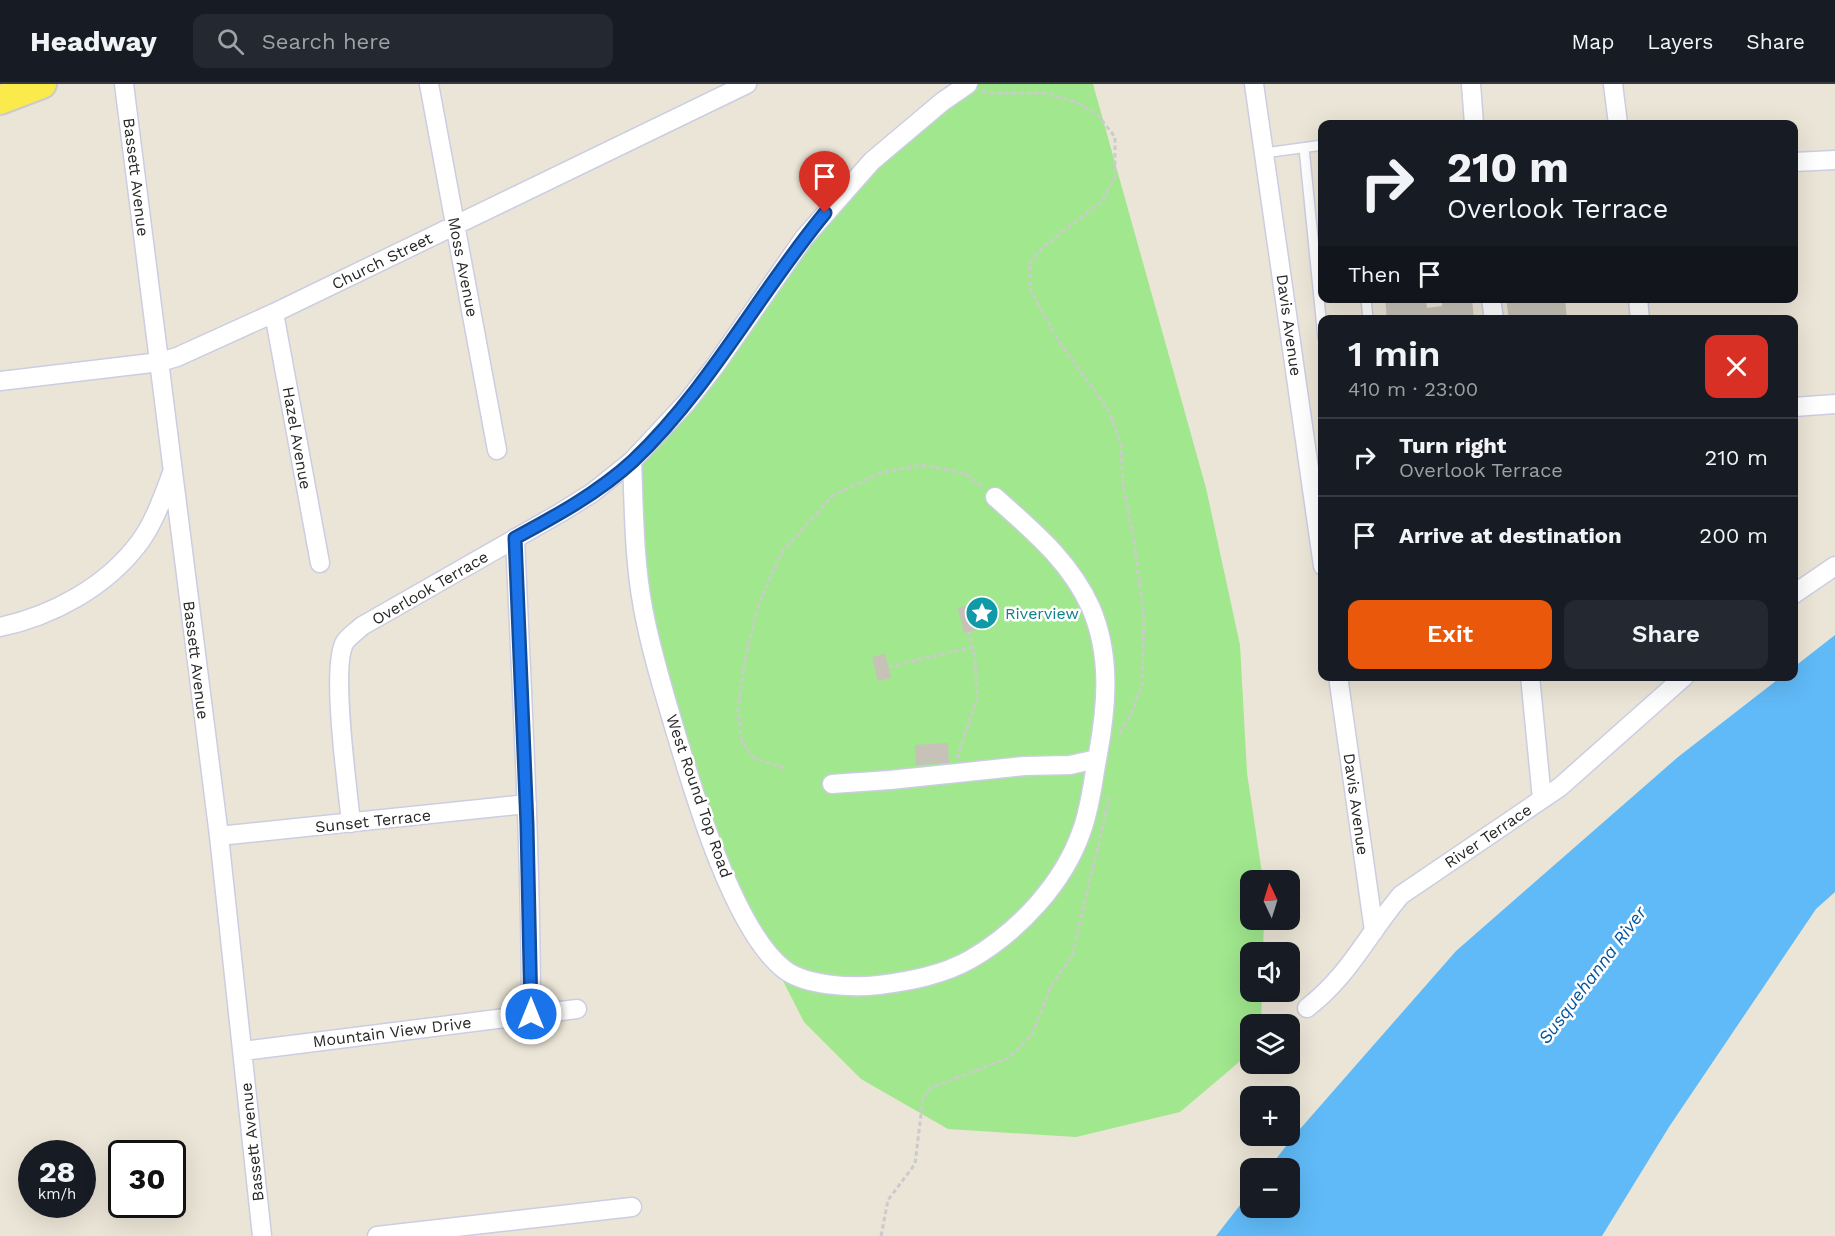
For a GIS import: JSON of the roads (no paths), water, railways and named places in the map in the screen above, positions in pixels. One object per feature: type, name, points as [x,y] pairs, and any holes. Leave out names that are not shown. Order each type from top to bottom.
[{"type":"main road","points":[[0,100],[42,84]]},
{"type":"street","name":"Bassett Avenue","points":[[124,84],[219,836],[262,1236]]},
{"type":"street","name":"Moss Avenue","points":[[429,84],[497,450]]},
{"type":"street","name":"Church Street","points":[[0,381],[160,362],[177,357],[274,313],[747,84]]},
{"type":"street","name":"Davis Avenue","points":[[1254,84],[1318,531]]},
{"type":"street","points":[[1471,84],[1474,120]]},
{"type":"street","points":[[1613,84],[1618,120]]},
{"type":"street","name":"Overlook Terrace","points":[[351,824],[339,685],[340,658],[345,641],[362,626],[592,494],[632,461],[687,402],[715,366],[804,238],[835,200],[940,93],[966,85]]},
{"type":"street","points":[[1798,162],[1835,160]]},
{"type":"street","name":"Hazel Avenue","points":[[274,313],[320,562]]},
{"type":"street","points":[[1798,407],[1835,404]]},
{"type":"street","name":"West Round Top Road","points":[[632,461],[634,537],[642,606],[651,649],[687,769],[713,844],[748,923],[768,954],[788,972],[819,983],[840,986],[866,987],[898,983],[927,977],[969,960],[1012,928],[1039,903],[1072,853],[1082,831],[1098,752],[1106,683],[1103,648],[1091,609],[1071,573],[1048,543],[995,497]]},
{"type":"street","points":[[0,627],[44,614],[78,597],[118,567],[139,543],[158,510],[173,469]]},
{"type":"street","points":[[515,538],[527,804],[531,1014]]},
{"type":"street","points":[[1798,591],[1835,566]]},
{"type":"street","name":"Davis Avenue","points":[[1339,681],[1374,931]]},
{"type":"street","points":[[1530,681],[1542,799]]},
{"type":"street","name":"River Terrace","points":[[1307,1008],[1327,993],[1350,966],[1401,896],[1560,787],[1679,681]]},
{"type":"street","points":[[832,784],[1024,766],[1070,765],[1098,752]]},
{"type":"street","name":"Sunset Terrace","points":[[219,836],[527,804]]},
{"type":"street","name":"Mountain View Drive","points":[[243,1051],[577,1009]]},
{"type":"street","points":[[377,1236],[632,1207]]},
{"type":"lane","points":[[1264,153],[1318,146]]},
{"type":"lane","points":[[1304,148],[1318,288]]},
{"type":"water","name":"Susquehanna River","points":[[1835,635],[1835,892],[1816,909],[1669,1127],[1602,1236],[1216,1236],[1240,1205],[1240,1218],[1300,1218],[1300,1158],[1277,1158],[1286,1146],[1300,1146],[1300,1129],[1456,951],[1678,757],[1776,681],[1798,681],[1798,664]]},
{"type":"place","name":"Riverview","points":[[982,613]]}]
